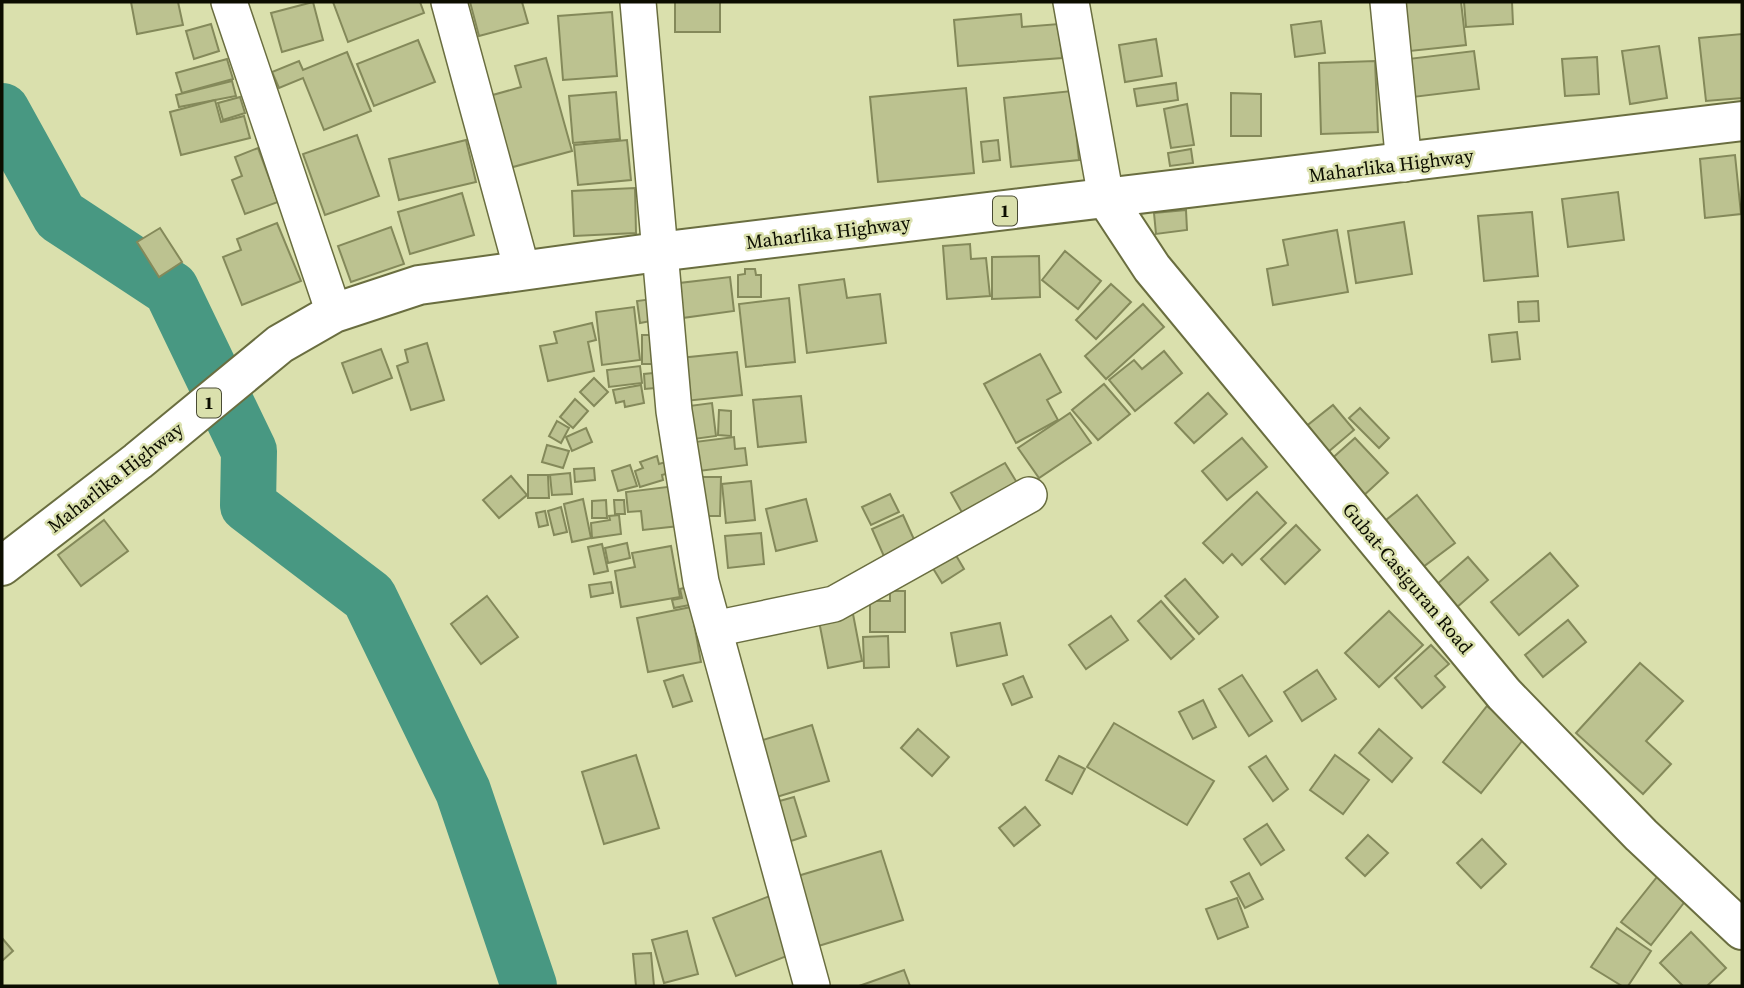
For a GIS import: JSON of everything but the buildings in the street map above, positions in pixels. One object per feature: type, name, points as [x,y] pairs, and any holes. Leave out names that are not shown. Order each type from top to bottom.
[{"type":"main road","name":"Maharlika Highway","points":[[2,566],[138,461],[280,344],[334,313],[419,285],[658,252],[1404,164],[1742,121]]},
{"type":"main road","name":"Gubat-Casiguran Road","points":[[1106,198],[1152,268],[1504,694],[1641,835],[1742,930]]},
{"type":"street","points":[[229,2],[334,313]]},
{"type":"street","points":[[449,2],[522,270]]},
{"type":"street","points":[[638,2],[674,411],[701,582],[812,986]]},
{"type":"street","points":[[1071,2],[1106,198]]},
{"type":"street","points":[[1388,2],[1404,164]]},
{"type":"street","points":[[714,629],[834,604],[1029,495]]},
{"type":"waterway","points":[[2,111],[60,216],[171,289],[249,451],[248,505],[369,597],[463,791],[529,986]]}]
